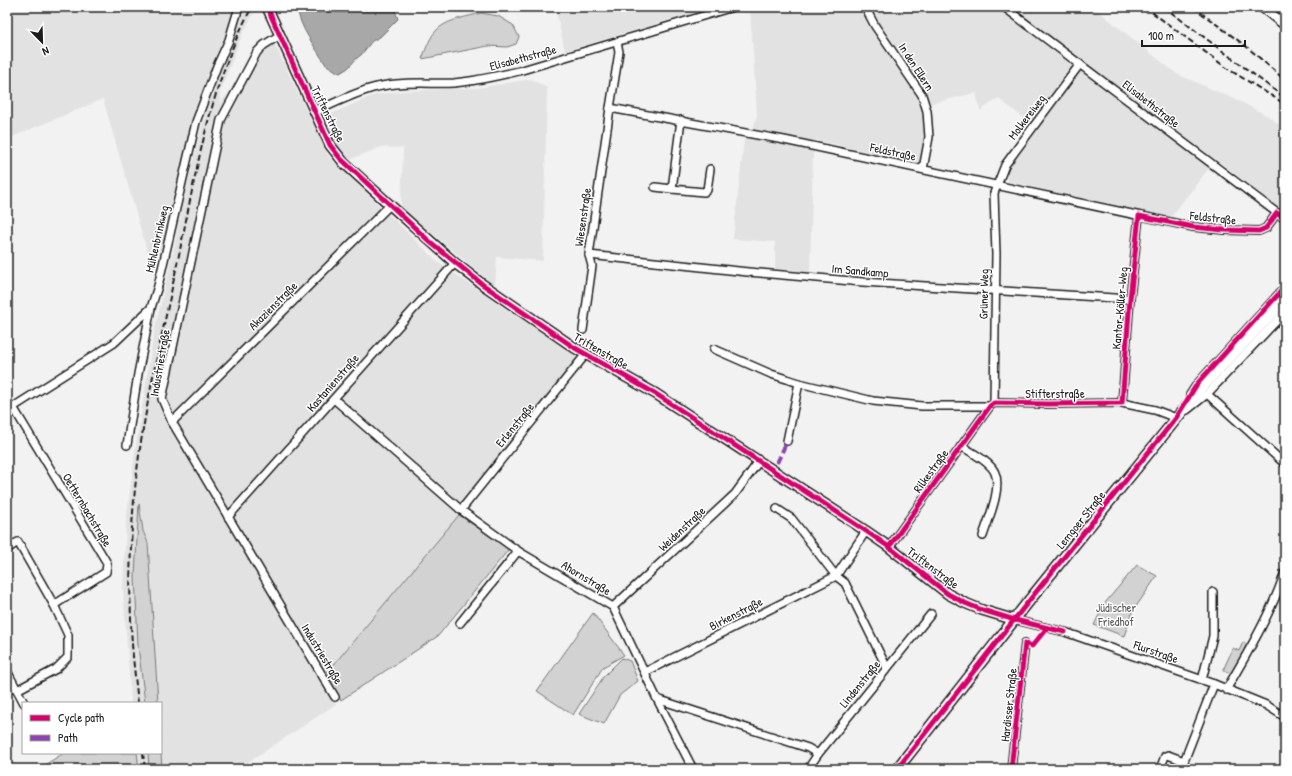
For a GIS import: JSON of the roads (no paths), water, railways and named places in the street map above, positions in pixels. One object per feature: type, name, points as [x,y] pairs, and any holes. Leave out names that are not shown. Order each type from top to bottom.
[{"type":"main road","name":"Lemgoer Straße","points":[[897,769],[1176,418],[1201,388],[1285,300]]},
{"type":"street","name":"Mühlenbrinkweg","points":[[10,409],[114,343],[151,308],[158,286],[196,122],[217,66],[229,40],[239,7]]},
{"type":"street","name":"Triftenstraße","points":[[267,7],[330,145],[340,158],[455,263],[529,316],[586,354],[656,394],[866,531],[889,547],[948,594],[982,610],[1014,620]]},
{"type":"street","name":"Elisabethstraße","points":[[316,112],[346,98],[376,87],[389,85],[454,83],[491,78],[733,7]]},
{"type":"street","name":"In den Ellern","points":[[865,7],[875,26],[922,95],[927,111],[929,137],[923,169]]},
{"type":"street","name":"Elisabethstraße","points":[[1004,7],[1285,219]]},
{"type":"street","points":[[1262,7],[1285,25]]},
{"type":"street","name":"Industriestraße","points":[[280,35],[264,45],[257,52],[221,120],[162,399],[172,422],[335,697]]},
{"type":"street","points":[[610,108],[619,52],[617,42]]},
{"type":"street","name":"Molkereiweg","points":[[997,186],[1005,166],[1080,64]]},
{"type":"street","name":"Feldstraße","points":[[610,108],[784,140],[1193,227],[1259,231],[1266,228],[1277,213]]},
{"type":"street","name":"Wiesenstraße","points":[[583,330],[592,266],[589,255],[610,108]]},
{"type":"street","points":[[672,189],[681,120]]},
{"type":"street","points":[[655,187],[704,192],[707,190],[710,168]]},
{"type":"street","name":"Grüner Weg","points":[[992,404],[996,254],[994,193],[997,186]]},
{"type":"street","name":"Akazienstraße","points":[[172,422],[390,205]]},
{"type":"street","name":"Kantor-Köller-Weg","points":[[1122,403],[1130,299],[1139,216]]},
{"type":"street","name":"Im Sandkamp","points":[[589,255],[856,282],[1130,299]]},
{"type":"street","name":"Kastanienstraße","points":[[228,517],[455,263]]},
{"type":"street","name":"Lemgoer Straße","points":[[1176,418],[1197,384],[1285,287]]},
{"type":"street","points":[[127,445],[138,374],[151,308]]},
{"type":"street","name":"Lemgoer Straße","points":[[1176,418],[1207,394],[1285,312]]},
{"type":"street","name":"Stifterstraße","points":[[714,349],[771,374],[799,383],[873,401],[922,406],[1122,403],[1155,410],[1176,418]]},
{"type":"street","name":"Erlenstraße","points":[[461,510],[586,354]]},
{"type":"street","points":[[787,440],[799,383]]},
{"type":"street","points":[[1207,394],[1285,464]]},
{"type":"street","name":"Ahornstraße","points":[[334,399],[461,510],[518,551],[613,607],[657,699],[693,769]]},
{"type":"street","name":"Rilkestraße","points":[[889,547],[992,404]]},
{"type":"street","name":"Oetternbachstraße","points":[[10,409],[107,563],[106,572],[54,605]]},
{"type":"street","points":[[961,446],[986,462],[995,472],[997,488],[983,536]]},
{"type":"street","name":"Weidenstraße","points":[[613,607],[735,494],[759,461]]},
{"type":"street","points":[[777,509],[792,519],[836,576],[845,583],[887,668]]},
{"type":"street","name":"Birkenstraße","points":[[645,672],[836,576],[866,531]]},
{"type":"street","points":[[7,549],[18,542],[54,605],[68,635],[68,657],[56,669],[17,690]]},
{"type":"street","points":[[460,624],[518,551]]},
{"type":"street","points":[[1226,690],[1257,635],[1281,585],[1285,572]]},
{"type":"street","points":[[1202,680],[1213,636],[1213,592]]},
{"type":"street","name":"Lindenstraße","points":[[808,769],[818,754],[931,614]]},
{"type":"street","name":"Flurstraße","points":[[1014,620],[1065,632],[1214,684],[1266,705],[1285,717]]},
{"type":"street","name":"Hardisser Straße","points":[[1012,769],[1026,643]]},
{"type":"street","points":[[7,671],[23,702]]},
{"type":"street","points":[[1181,769],[1214,684]]},
{"type":"street","points":[[657,699],[808,748],[818,754]]},
{"type":"street","points":[[1160,769],[1165,756],[1168,755],[1184,761]]},
{"type":"railway","points":[[138,702],[133,660],[130,569],[135,489],[143,429],[154,369],[199,156],[226,65],[252,7]]},
{"type":"railway","points":[[1145,7],[1228,69],[1285,104]]},
{"type":"railway","points":[[1164,7],[1285,98]]},
{"type":"railway","points":[[1193,7],[1247,47],[1285,80]]},
{"type":"railway","points":[[143,754],[145,769]]},
{"type":"park label","name":"Jüdischer Friedhof","points":[[1116,615]]}]
